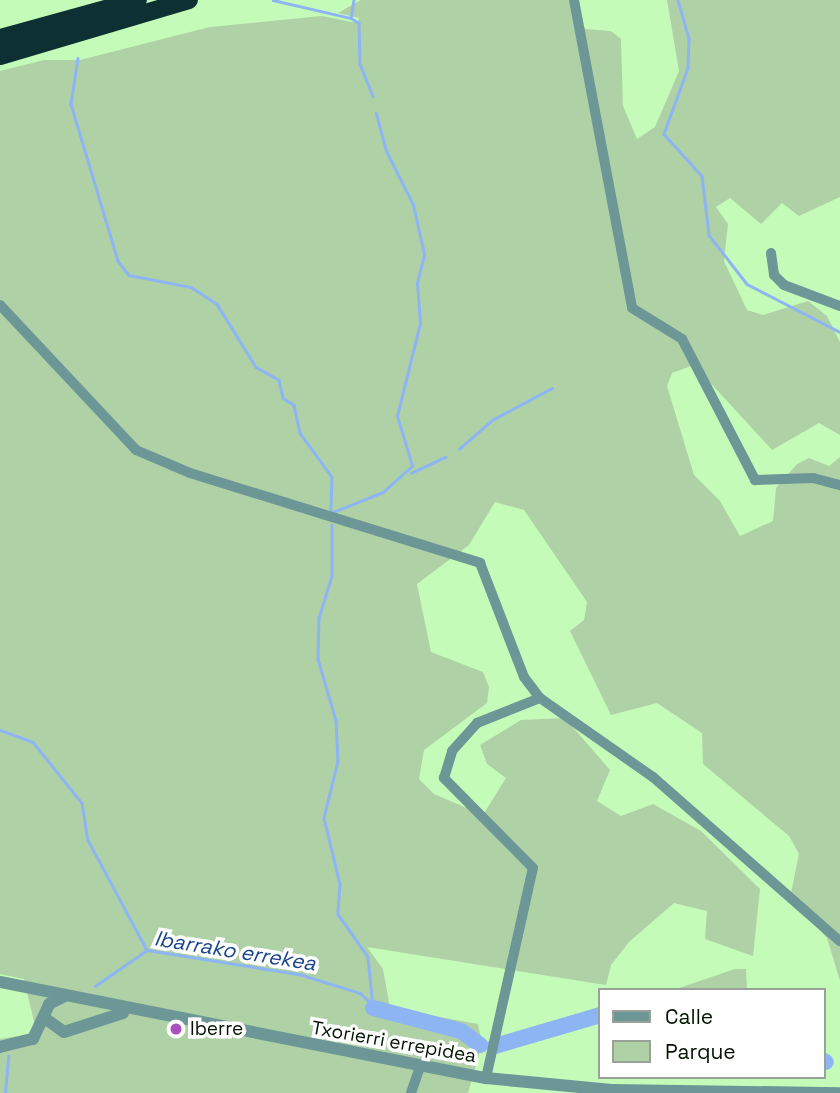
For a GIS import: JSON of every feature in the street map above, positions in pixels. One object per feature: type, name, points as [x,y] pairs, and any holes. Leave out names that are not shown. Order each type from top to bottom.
[{"type":"highway","points":[[0,38],[138,0]]},
{"type":"highway","points":[[0,56],[189,0]]},
{"type":"street","points":[[575,0],[632,308],[682,339],[755,480],[813,478],[840,485]]},
{"type":"street","points":[[771,253],[774,275],[784,285],[840,306]]},
{"type":"street","points":[[0,305],[136,450],[190,473],[480,563],[524,677],[540,698],[653,777],[840,941]]},
{"type":"street","points":[[486,1078],[533,869],[444,778],[452,751],[477,723],[540,698]]},
{"type":"street","name":"Txorierri errepidea","points":[[0,982],[86,1003],[486,1078],[611,1090],[840,1093]]},
{"type":"street","points":[[26,988],[46,1015],[64,1032],[135,1011]]},
{"type":"street","points":[[6,1047],[33,1040],[46,1015],[66,996]]},
{"type":"street","points":[[86,1003],[92,1022]]},
{"type":"street","points":[[411,1093],[420,1067]]},
{"type":"green space","points":[[361,0],[573,0],[585,29],[611,31],[621,39],[623,106],[637,139],[655,127],[679,71],[667,0],[840,0],[840,197],[799,216],[782,203],[761,224],[730,198],[716,207],[728,224],[724,261],[747,310],[763,315],[808,301],[827,316],[840,342],[840,435],[819,423],[772,450],[694,365],[672,373],[667,386],[694,475],[720,501],[740,536],[773,521],[776,488],[797,464],[809,458],[829,466],[840,457],[840,981],[827,938],[790,898],[799,854],[789,836],[703,764],[702,733],[657,703],[611,715],[570,631],[584,620],[587,602],[524,510],[495,502],[469,545],[417,584],[431,652],[483,672],[489,687],[487,703],[424,750],[419,779],[434,794],[483,815],[506,778],[487,764],[480,745],[521,720],[565,718],[610,770],[597,801],[621,816],[653,804],[701,831],[760,889],[753,956],[705,939],[707,911],[674,903],[629,942],[611,965],[606,985],[367,947],[383,969],[390,1008],[478,1024],[482,1044],[468,1093],[0,1093],[0,1039],[30,1034],[35,1026],[24,979],[0,974],[0,71],[44,60],[80,60],[210,27],[322,16],[357,23],[359,18],[338,13]]},
{"type":"green space","points":[[735,969],[746,969],[747,988],[679,988]]},
{"type":"waterway","points":[[273,0],[351,18]]},
{"type":"waterway","points":[[354,0],[351,18],[359,23],[360,64],[373,97]]},
{"type":"waterway","points":[[678,0],[689,39],[688,68],[664,134],[702,176],[709,235],[747,284],[840,332]]},
{"type":"waterway","points":[[78,58],[71,104],[118,261],[129,275],[191,287],[217,304],[256,367],[279,380],[283,398],[294,405],[300,433],[332,477],[331,512]]},
{"type":"waterway","points":[[333,512],[383,492],[412,466],[397,416],[420,323],[417,283],[424,254],[413,205],[386,151],[376,113]]},
{"type":"waterway","points":[[459,449],[492,420],[552,388]]},
{"type":"waterway","points":[[411,473],[446,457]]},
{"type":"waterway","points":[[332,525],[332,576],[319,618],[318,659],[336,720],[338,761],[324,818],[340,884],[338,914],[368,957],[373,1008]]},
{"type":"waterway","points":[[0,730],[33,742],[82,803],[88,840],[147,950]]},
{"type":"waterway","name":"Ibarrako errekea","points":[[95,986],[147,950],[299,974],[360,993],[371,1003]]},
{"type":"waterway","points":[[373,1008],[461,1031],[480,1045]]},
{"type":"waterway","points":[[495,1046],[598,1016]]},
{"type":"waterway","name":"Ibarrako errekea","points":[[5,1093],[8,1056]]},
{"type":"place","name":"Iberre","points":[[176,1029]]}]
